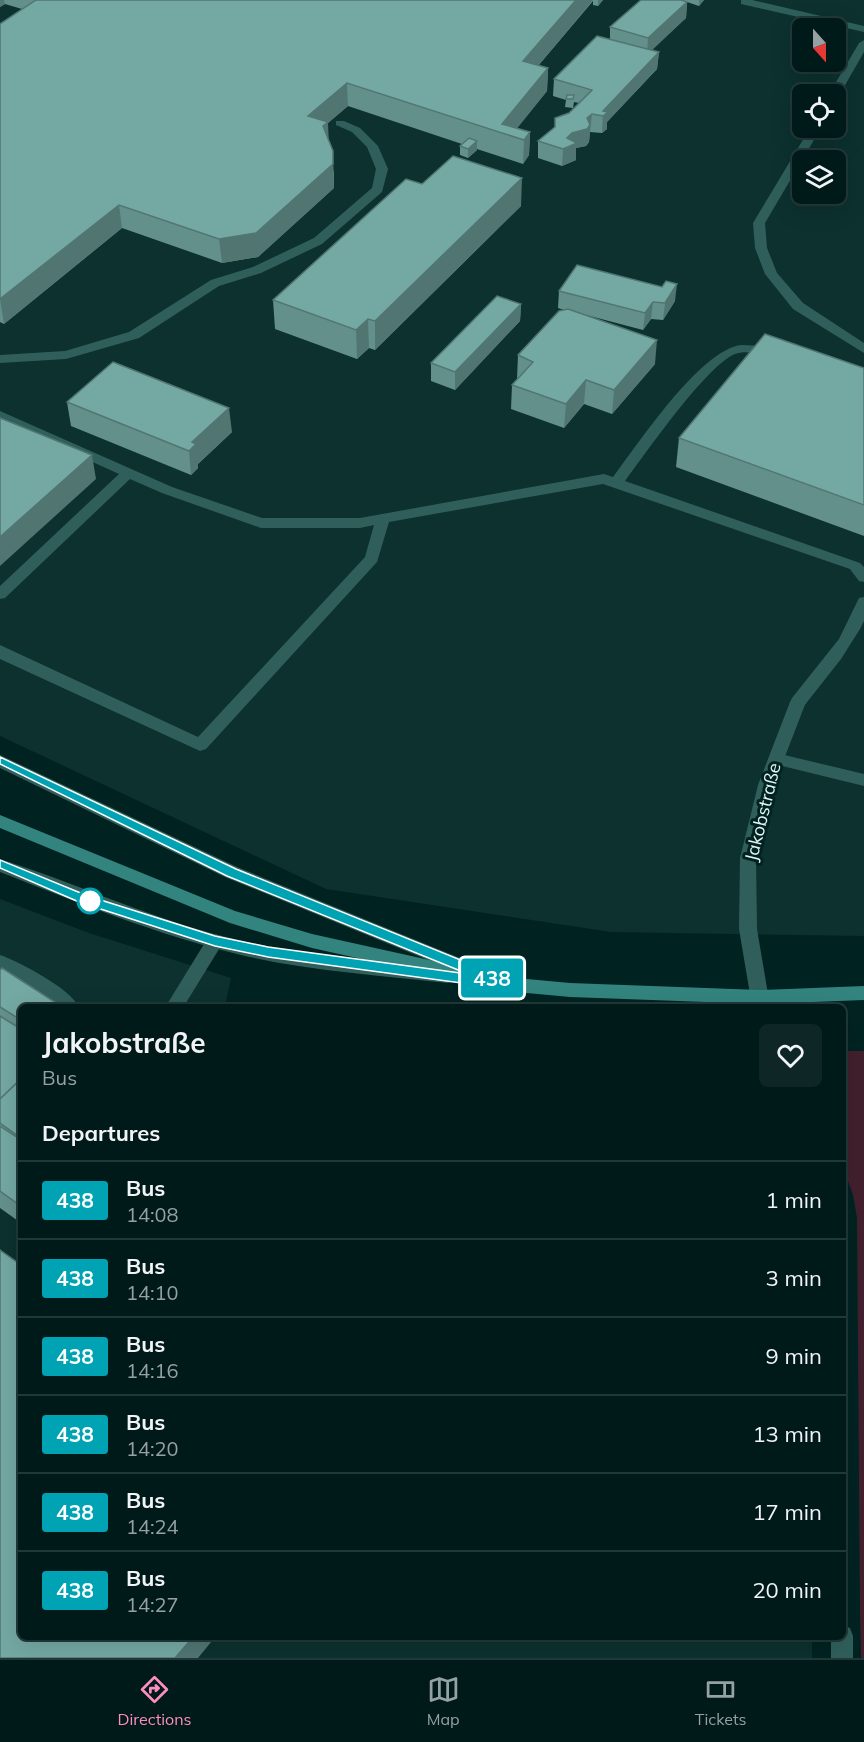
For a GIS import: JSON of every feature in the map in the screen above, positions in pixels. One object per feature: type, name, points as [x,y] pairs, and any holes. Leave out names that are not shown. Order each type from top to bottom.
[{"type":"main road","points":[[0,821],[230,916],[312,941],[506,984],[760,1002],[864,993]]},
{"type":"street","points":[[747,0],[745,2],[864,29]]},
{"type":"street","points":[[840,84],[864,43]]},
{"type":"street","points":[[0,358],[66,355],[134,335],[215,283],[257,270],[318,241],[378,189],[382,170],[372,146],[357,130],[340,123]]},
{"type":"street","points":[[808,138],[759,223],[761,248],[771,274],[798,306],[864,349]]},
{"type":"street","points":[[616,483],[703,373],[730,351],[761,350],[782,357]]},
{"type":"street","points":[[0,415],[167,490],[261,524],[360,523],[604,479],[855,566],[864,577]]},
{"type":"street","points":[[0,594],[128,472]]},
{"type":"street","points":[[0,650],[5,655],[200,745],[372,559],[383,518]]},
{"type":"street","name":"Jakobstraße","points":[[760,1002],[748,929],[748,858],[766,785],[798,702],[836,655],[861,613],[864,602]]},
{"type":"street","points":[[776,759],[864,780]]},
{"type":"street","points":[[0,761],[231,872],[506,984]]},
{"type":"street","points":[[0,865],[84,899],[215,941],[268,952],[506,984]]},
{"type":"street","points":[[176,1004],[215,941]]},
{"type":"street","points":[[0,985],[7,966],[43,986],[66,1004]]},
{"type":"street","points":[[842,1640],[842,1658]]},
{"type":"shaded area","points":[[0,0],[864,0],[864,936],[611,932],[326,889],[0,736]]},
{"type":"shaded area","points":[[0,899],[89,933],[231,978],[225,1004],[18,1004],[18,1640],[812,1640],[812,1658],[0,1658]]},
{"type":"shaded area","points":[[846,1051],[864,1051],[864,1658],[861,1658],[860,1615],[857,1218],[853,1195],[846,1175]]},
{"type":"building","points":[[36,0],[576,0],[523,61],[548,68],[502,124],[530,132],[524,140],[347,83],[308,116],[328,122],[323,126],[333,151],[333,164],[256,233],[219,239],[119,205],[0,299],[0,24]]},
{"type":"building","points":[[641,0],[687,2],[648,38],[610,27]]},
{"type":"building","points":[[597,36],[659,52],[603,111],[608,112],[603,116],[592,114],[587,118],[590,125],[587,129],[572,133],[567,138],[577,143],[563,149],[538,141],[555,127],[555,118],[569,113],[592,90],[554,79]]},
{"type":"building","points":[[567,95],[574,95],[573,99],[566,99]]},
{"type":"building","points":[[469,138],[477,141],[468,149],[460,146]]},
{"type":"building","points":[[453,156],[522,178],[375,321],[368,319],[356,330],[273,300],[406,179],[422,184]]},
{"type":"building","points":[[577,265],[662,287],[666,281],[677,284],[665,303],[653,302],[645,313],[559,291]]},
{"type":"building","points":[[497,296],[521,304],[455,372],[431,363]]},
{"type":"building","points":[[568,309],[657,340],[614,390],[586,380],[566,404],[512,385],[533,362],[518,355],[559,311]]},
{"type":"building","points":[[765,334],[864,368],[864,505],[679,438]]},
{"type":"building","points":[[113,362],[229,408],[192,442],[196,444],[189,451],[67,402]]},
{"type":"building","points":[[0,418],[92,455],[0,537]]},
{"type":"building","points":[[2,968],[58,1004],[18,1004],[18,1018],[0,1007],[0,970]]},
{"type":"building","points":[[0,1016],[18,1027],[18,1082],[0,1099]]},
{"type":"building","points":[[18,1082],[18,1136],[0,1123],[0,1099]]},
{"type":"building","points":[[0,1126],[18,1138],[18,1204],[0,1191]]},
{"type":"building","points":[[0,1250],[18,1263],[18,1640],[191,1640],[175,1658],[0,1658]]},
{"type":"bus line","name":"438","points":[[0,761],[231,872],[506,984],[268,952],[215,941],[84,899],[0,865]]}]
